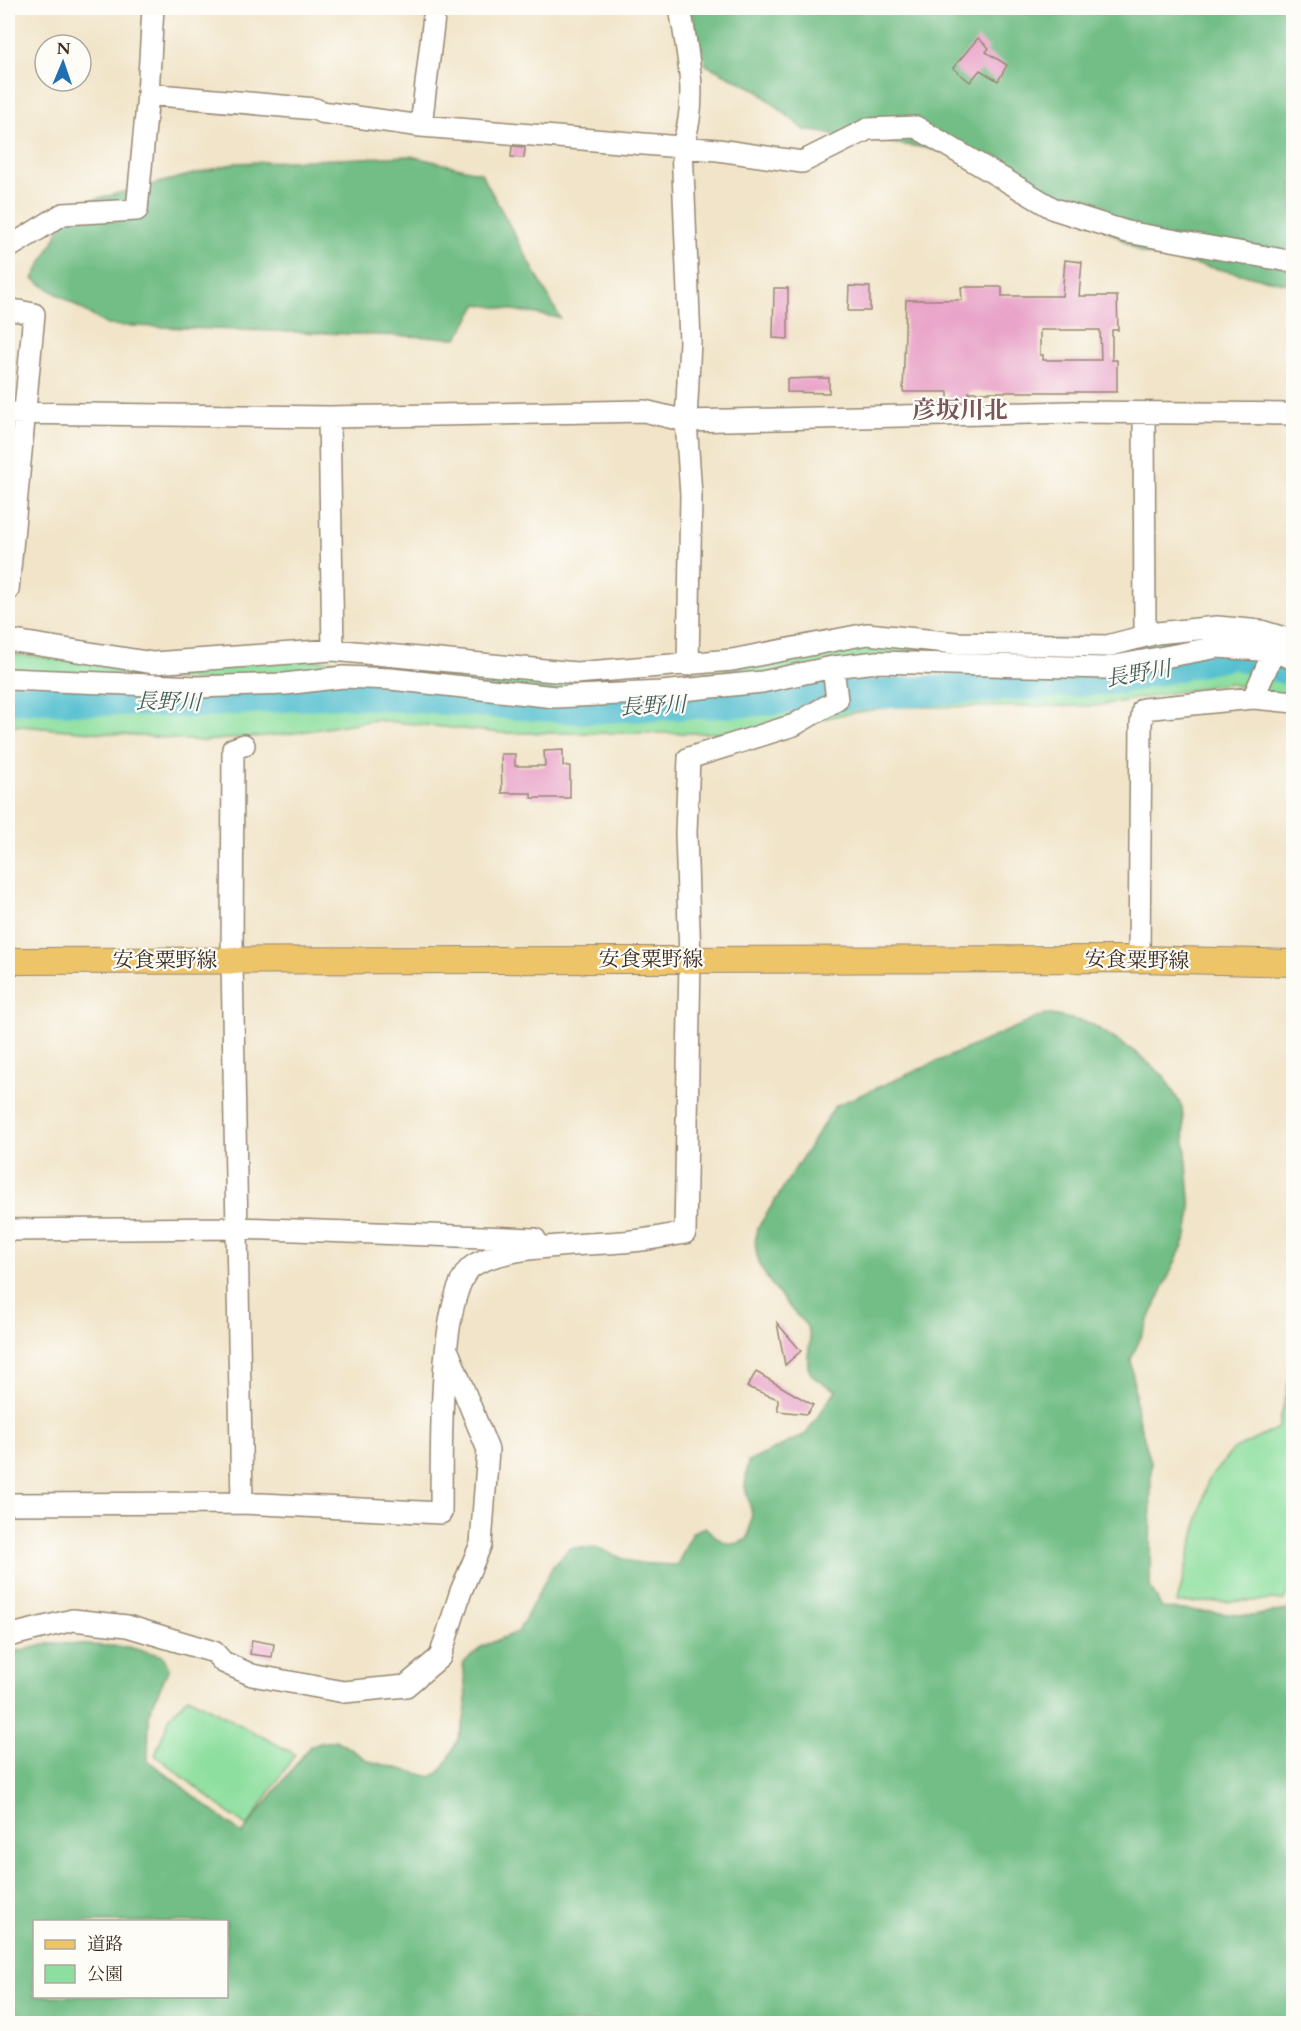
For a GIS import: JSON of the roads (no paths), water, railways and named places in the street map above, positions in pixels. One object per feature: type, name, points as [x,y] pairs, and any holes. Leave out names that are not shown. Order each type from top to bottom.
[{"type":"main road","name":"安食粟野線","points":[[8,961],[1139,959],[1293,963]]},
{"type":"street","points":[[8,248],[63,214],[137,210],[148,94],[153,8]]},
{"type":"street","points":[[421,126],[435,8]]},
{"type":"street","points":[[680,8],[691,81],[690,125],[682,147],[690,341],[686,421],[691,495],[687,665]]},
{"type":"street","points":[[148,94],[315,109],[321,112],[421,126],[718,150],[802,162],[868,129],[916,127],[1054,209],[1127,232],[1293,262]]},
{"type":"street","points":[[8,309],[34,314],[16,414],[8,590]]},
{"type":"street","points":[[16,414],[330,417],[644,411],[686,421],[1144,413],[1293,414]]},
{"type":"street","points":[[1144,413],[1145,628]]},
{"type":"street","points":[[330,417],[333,650]]},
{"type":"street","points":[[8,640],[153,663],[333,650],[576,673],[732,660],[867,634],[956,643],[1107,646],[1157,633],[1217,627],[1260,630],[1293,641]]},
{"type":"street","points":[[8,679],[198,687],[285,684],[343,677],[391,679],[555,697],[662,692],[740,684],[877,662],[1106,668],[1218,647],[1280,656],[1256,688]]},
{"type":"street","points":[[8,1504],[242,1503],[441,1513],[445,1345],[460,1285],[473,1265],[520,1250],[626,1242],[685,1233],[690,959],[686,832],[689,758],[794,725],[837,700],[833,670]]},
{"type":"street","points":[[1139,959],[1143,709],[1256,688],[1293,702]]},
{"type":"street","points":[[242,1503],[239,1228],[232,960],[233,749],[244,745]]},
{"type":"street","points":[[8,1230],[239,1228],[626,1242]]},
{"type":"street","points":[[8,1635],[73,1620],[127,1626],[213,1652],[224,1662],[252,1675],[344,1692],[406,1686],[440,1657],[461,1591],[481,1544],[488,1450],[445,1345]]},
{"type":"waterway","name":"長野川","points":[[8,698],[196,703],[340,693],[581,709],[743,702],[1119,679],[1233,654],[1294,672]]},
{"type":"district","name":"彦坂川北","points":[[960,410]]}]
